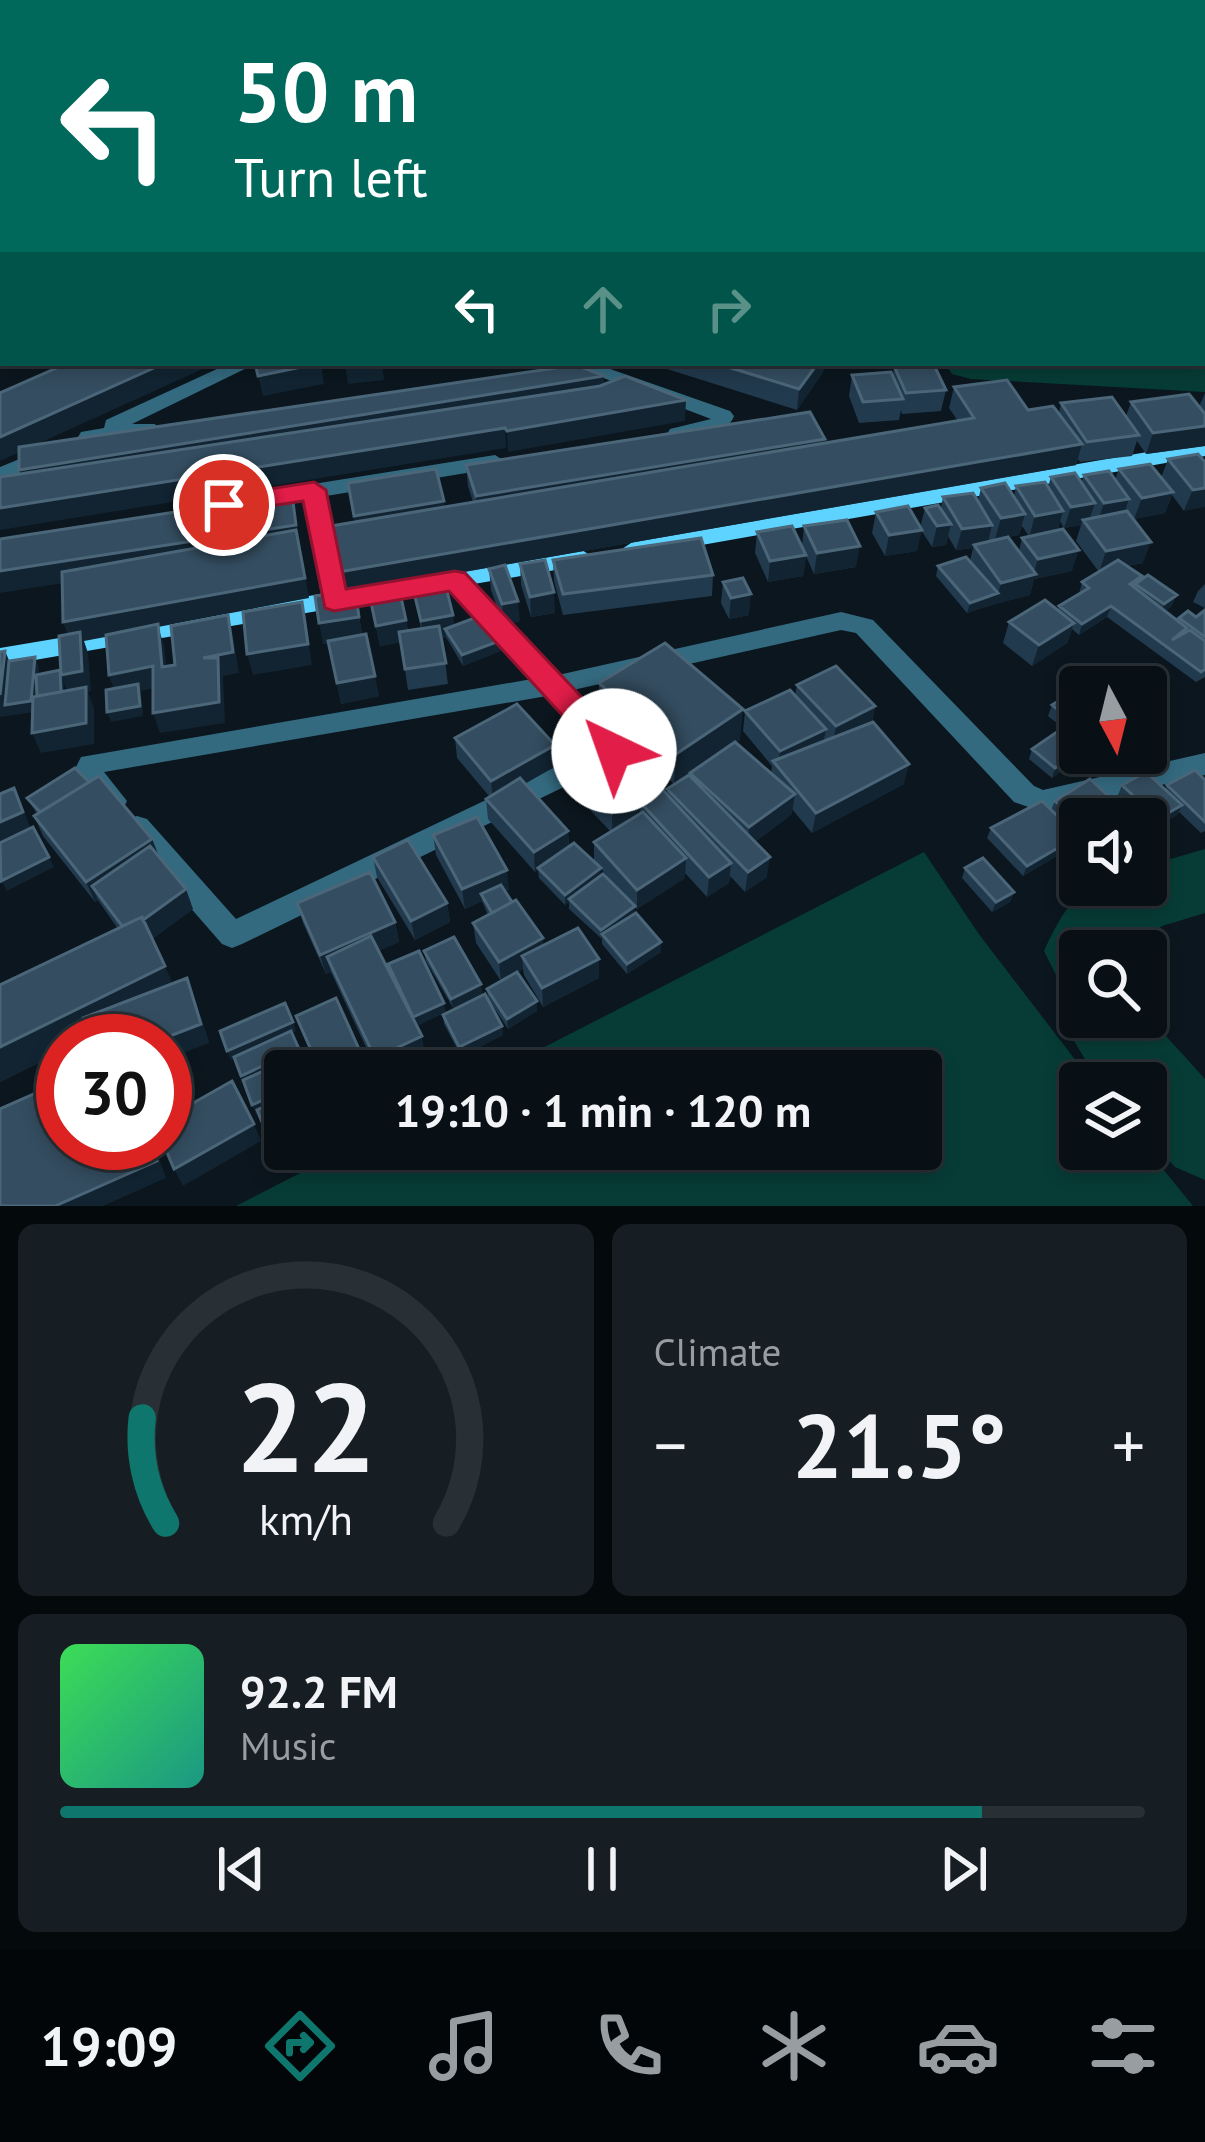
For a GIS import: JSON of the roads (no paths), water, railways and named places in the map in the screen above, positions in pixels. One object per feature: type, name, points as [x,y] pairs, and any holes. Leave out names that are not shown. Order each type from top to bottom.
[{"type":"street","points":[[0,476],[241,366]]},
{"type":"street","points":[[571,366],[723,416],[720,424],[652,438]]},
{"type":"street","points":[[89,437],[160,427]]},
{"type":"street","points":[[0,657],[1205,449]]},
{"type":"street","points":[[247,501],[517,459]]},
{"type":"street","points":[[314,490],[334,601]]},
{"type":"street","points":[[455,580],[554,685],[614,751],[232,935],[87,771],[90,764],[554,685],[841,622],[864,626],[1024,794],[1043,801],[1205,764]]},
{"type":"waterway","points":[[1025,366],[1205,376]]},
{"type":"waterway","points":[[1098,930],[1135,902],[1205,881]]},
{"type":"waterway","points":[[1115,1038],[1137,1068],[1205,1138]]}]
